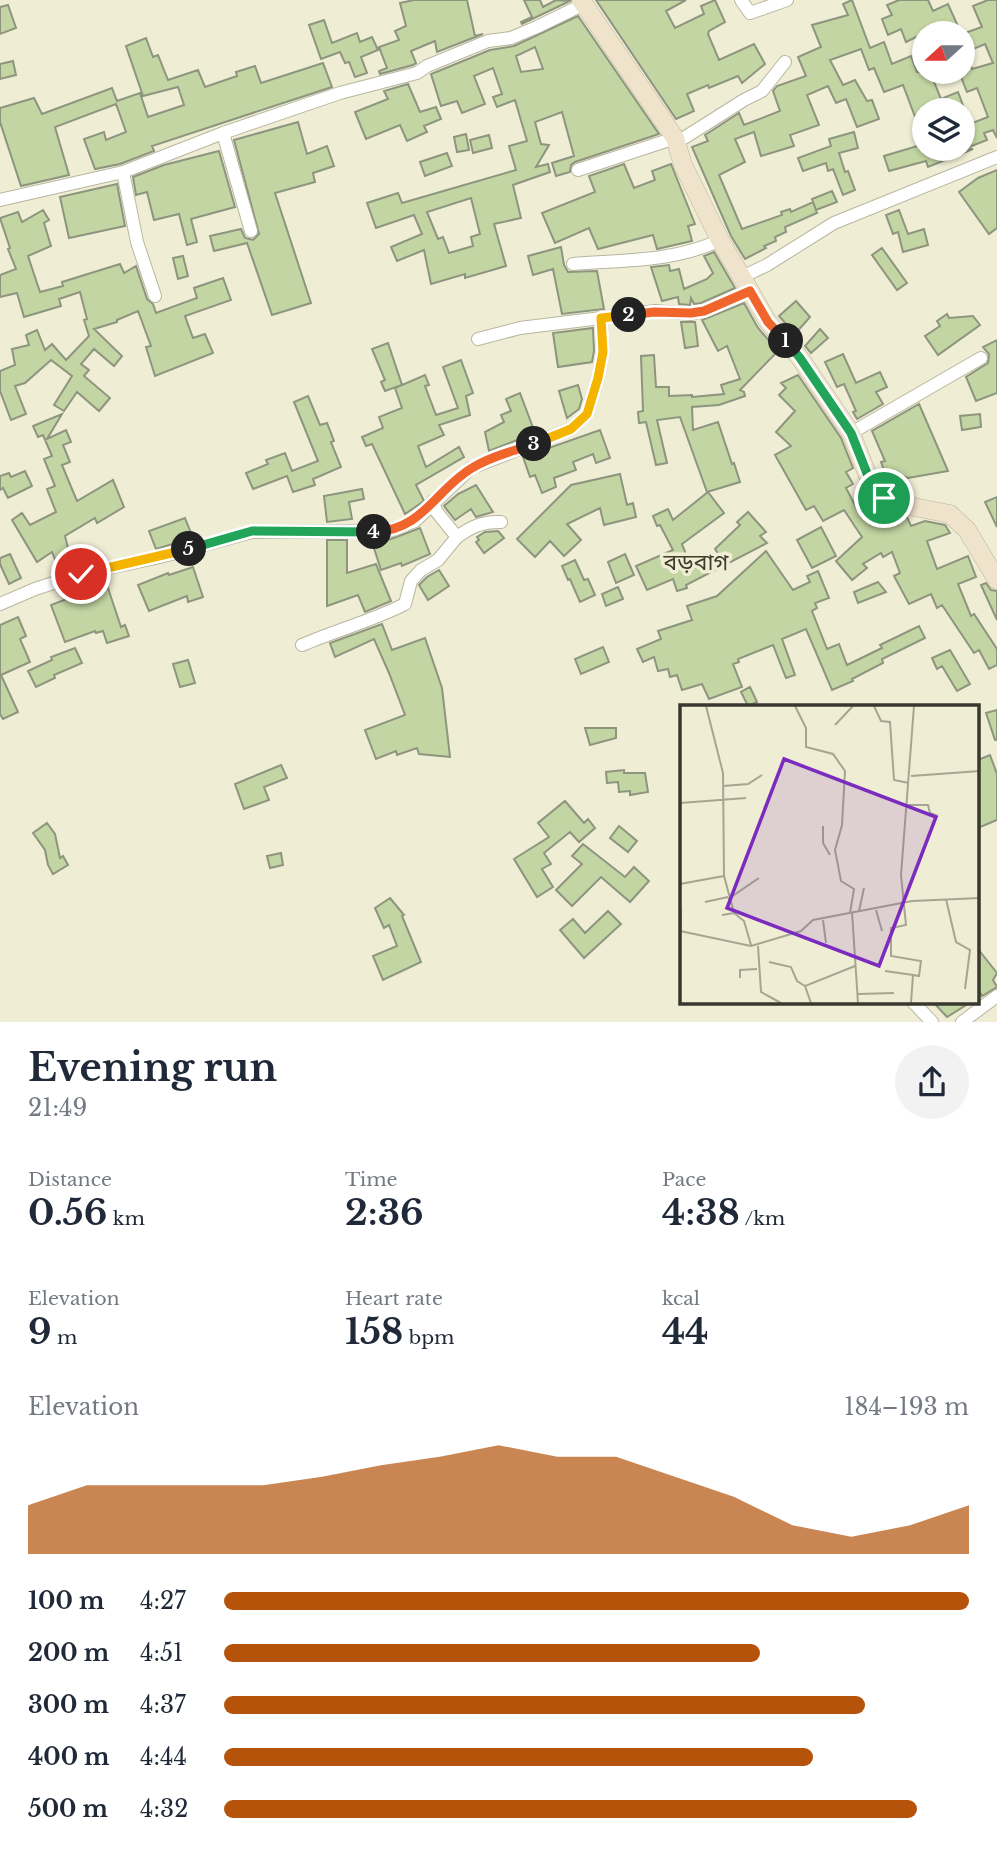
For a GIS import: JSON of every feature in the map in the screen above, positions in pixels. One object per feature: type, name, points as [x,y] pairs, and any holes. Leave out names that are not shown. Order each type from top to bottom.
[{"type":"main road","points":[[584,1],[676,140],[683,165],[720,240],[768,322],[800,358],[851,433],[874,491],[884,498],[950,514],[968,530],[997,580]]},
{"type":"street","points":[[741,0],[750,13],[787,0]]},
{"type":"street","points":[[0,200],[123,172],[223,133],[340,93],[417,73],[427,66],[488,41],[511,38],[537,27],[584,1]]},
{"type":"street","points":[[578,170],[676,140],[762,91],[785,62]]},
{"type":"street","points":[[223,133],[251,231]]},
{"type":"street","points":[[478,339],[520,328],[601,318],[654,312],[691,313],[726,303],[759,270],[843,219],[997,157]]},
{"type":"street","points":[[123,172],[137,242],[155,296]]},
{"type":"street","points":[[573,264],[673,255],[698,250],[720,240]]},
{"type":"street","points":[[0,604],[81,574],[160,557],[252,531],[388,531],[415,520],[471,468],[571,429],[587,414],[603,352],[601,318]]},
{"type":"street","points":[[851,433],[981,358]]},
{"type":"street","points":[[433,501],[436,511],[457,537]]},
{"type":"street","points":[[302,645],[356,623],[382,616],[405,604],[411,582],[421,570],[438,560],[457,537],[469,528],[488,521],[501,522]]},
{"type":"street","points":[[962,1021],[997,996]]},
{"type":"street","points":[[915,1004],[932,1021]]},
{"type":"building","points":[[414,0],[467,0],[475,36],[483,34],[437,52],[435,41],[411,51],[416,63],[413,65],[380,74],[379,71],[387,68],[379,47],[399,40],[395,31],[406,26],[400,3]]},
{"type":"building","points":[[524,0],[540,0],[543,7],[556,0],[570,1],[522,24],[521,22],[532,17]]},
{"type":"building","points":[[596,0],[686,0],[666,11],[675,28],[704,14],[701,6],[715,0],[725,22],[708,34],[719,60],[754,44],[765,64],[742,83],[738,76],[687,94],[694,111],[676,119]]},
{"type":"building","points":[[852,0],[870,48],[884,42],[892,64],[911,56],[912,84],[935,84],[941,98],[912,98],[912,109],[903,85],[884,92],[874,68],[869,70],[861,49],[830,60],[843,85],[855,80],[867,101],[872,100],[879,119],[857,127],[846,99],[836,103],[828,86],[807,95],[819,125],[790,135],[794,146],[761,156],[754,132],[735,139],[745,162],[719,175],[742,229],[813,202],[817,213],[785,227],[786,232],[775,237],[776,241],[745,259],[731,236],[692,147],[708,141],[705,135],[739,113],[744,125],[780,111],[773,91],[777,86],[806,76],[798,57],[821,47],[812,25],[848,15],[843,4]]},
{"type":"building","points":[[899,0],[928,0],[933,11],[948,4],[956,21],[912,21],[912,39],[906,42],[901,29],[888,35],[882,19],[892,15],[887,5]]},
{"type":"building","points":[[988,0],[997,0],[997,138],[993,130],[984,133],[987,140],[975,145],[975,122],[988,117],[977,88],[967,92],[964,84],[975,84],[975,68],[993,63],[985,44],[975,48],[975,29],[982,27],[973,6]]},
{"type":"building","points":[[8,5],[16,28],[0,34],[0,7]]},
{"type":"building","points":[[578,16],[659,134],[575,162],[571,165],[570,172],[556,176],[552,163],[574,156],[562,112],[535,122],[541,144],[549,145],[536,167],[548,164],[550,172],[513,185],[521,218],[494,224],[506,266],[465,278],[465,274],[431,284],[424,250],[397,261],[391,247],[422,234],[414,215],[376,228],[367,203],[398,193],[402,203],[516,170],[509,146],[527,141],[515,100],[497,107],[493,97],[502,94],[493,68],[474,76],[485,104],[462,113],[457,101],[441,106],[431,74],[490,50],[514,46]],"holes":[[[535,47],[543,69],[521,72],[516,56]],[[471,198],[480,234],[471,237],[473,246],[449,253],[443,237],[438,239],[427,212]]]},
{"type":"building","points":[[324,20],[332,43],[357,33],[360,42],[372,37],[378,50],[361,57],[367,73],[355,77],[349,62],[345,63],[340,52],[321,59],[309,25]]},
{"type":"building","points":[[146,38],[153,57],[158,55],[168,80],[198,70],[205,87],[237,76],[236,72],[255,66],[261,83],[323,63],[332,87],[152,146],[154,151],[120,164],[95,169],[84,139],[104,132],[106,140],[126,132],[116,104],[55,127],[69,175],[21,186],[0,122],[0,108],[34,98],[42,114],[112,88],[117,101],[140,93],[148,117],[184,105],[178,87],[143,96],[126,46]]},
{"type":"building","points":[[13,61],[16,75],[0,79],[0,64]]},
{"type":"building","points":[[408,84],[420,112],[436,107],[441,119],[424,126],[427,132],[407,141],[400,125],[366,139],[355,112],[388,99],[384,91]]},
{"type":"building","points":[[958,92],[960,98],[943,98]]},
{"type":"building","points":[[298,122],[307,154],[327,146],[334,166],[313,173],[315,182],[275,193],[311,303],[272,315],[247,243],[214,251],[210,236],[241,229],[245,238],[253,240],[259,234],[234,140]]},
{"type":"building","points":[[854,132],[858,148],[839,153],[855,190],[843,195],[833,169],[828,171],[826,163],[803,171],[798,158],[831,146],[829,139]]},
{"type":"building","points":[[466,134],[469,150],[457,152],[454,137]]},
{"type":"building","points":[[489,135],[492,148],[473,153],[470,140]]},
{"type":"building","points":[[912,148],[912,161],[926,161],[889,171],[884,156]]},
{"type":"building","points":[[219,151],[235,207],[191,219],[197,242],[187,245],[179,214],[154,220],[147,192],[136,195],[133,177],[164,165]]},
{"type":"building","points":[[447,153],[452,166],[425,176],[420,162]]},
{"type":"building","points":[[926,161],[943,161],[928,167]]},
{"type":"building","points":[[624,164],[634,188],[655,180],[652,171],[671,164],[695,224],[688,226],[692,241],[657,249],[653,235],[598,249],[589,228],[555,243],[542,213],[595,192],[589,176]]},
{"type":"building","points":[[997,170],[997,228],[989,234],[959,192],[978,178]]},
{"type":"building","points":[[117,184],[125,226],[69,238],[60,197]]},
{"type":"building","points":[[832,191],[837,202],[816,210],[812,199]]},
{"type":"building","points":[[43,210],[49,220],[44,223],[51,246],[28,256],[40,292],[63,286],[62,282],[120,264],[124,273],[136,266],[147,299],[153,304],[156,313],[197,298],[194,288],[223,278],[231,300],[185,316],[193,338],[205,334],[213,353],[155,376],[146,347],[151,346],[138,311],[117,322],[94,329],[122,356],[114,366],[94,349],[81,364],[89,370],[84,376],[110,398],[99,411],[77,392],[64,411],[54,405],[72,376],[51,360],[25,383],[15,386],[26,414],[11,420],[0,391],[0,371],[15,365],[12,349],[29,345],[26,335],[37,330],[45,350],[52,344],[66,360],[89,336],[80,292],[59,299],[61,306],[24,317],[17,293],[0,297],[0,275],[16,269],[0,218],[18,212],[22,222]]},
{"type":"building","points":[[899,210],[908,234],[924,229],[928,245],[903,252],[898,232],[893,234],[886,215]]},
{"type":"building","points":[[561,247],[568,272],[597,271],[604,309],[562,314],[553,269],[533,275],[528,256]]},
{"type":"building","points":[[882,248],[907,283],[897,290],[872,255]]},
{"type":"building","points":[[714,252],[735,288],[701,303],[694,304],[691,298],[690,305],[679,304],[678,297],[662,301],[651,267],[669,265],[670,271],[679,269],[684,289],[707,279],[713,273],[704,256]]},
{"type":"building","points":[[183,256],[188,276],[178,279],[173,258]]},
{"type":"building","points":[[796,301],[810,317],[795,334],[779,316]]},
{"type":"building","points":[[744,303],[758,328],[778,351],[740,390],[745,396],[719,405],[692,407],[693,430],[718,422],[740,482],[707,492],[680,417],[657,420],[667,463],[656,465],[646,422],[639,423],[638,412],[643,411],[641,356],[654,355],[656,387],[669,387],[669,396],[724,394],[721,385],[740,379],[727,346],[718,351],[702,320]]},
{"type":"building","points":[[947,314],[949,318],[973,316],[980,325],[938,355],[925,336],[940,326],[937,321]]},
{"type":"building","points":[[681,322],[695,322],[698,346],[685,348]]},
{"type":"building","points":[[593,328],[592,362],[558,367],[553,333]]},
{"type":"building","points":[[820,329],[828,338],[811,353],[805,346]]},
{"type":"building","points":[[997,340],[997,393],[976,401],[966,377],[988,363],[989,354],[983,347]]},
{"type":"building","points":[[388,343],[402,385],[385,391],[381,382],[385,380],[372,349]]},
{"type":"building","points":[[843,354],[856,383],[880,372],[887,387],[876,392],[883,404],[857,419],[844,384],[837,387],[825,362]]},
{"type":"building","points":[[461,360],[473,393],[466,396],[470,415],[439,425],[444,435],[418,446],[426,467],[459,447],[464,457],[416,485],[424,501],[405,514],[372,444],[366,446],[362,437],[383,428],[379,417],[402,408],[395,388],[425,375],[429,385],[425,386],[436,415],[458,408],[443,367]]},
{"type":"building","points":[[798,375],[841,438],[853,468],[846,472],[853,484],[846,488],[857,509],[869,501],[886,510],[890,517],[896,514],[907,517],[911,526],[925,521],[945,525],[950,533],[927,541],[937,569],[968,556],[976,577],[958,584],[971,616],[974,614],[997,649],[997,665],[989,669],[979,650],[974,653],[942,605],[937,608],[931,594],[909,604],[894,576],[900,573],[892,552],[883,557],[881,553],[863,564],[867,568],[852,580],[836,561],[862,537],[844,510],[823,521],[814,506],[806,510],[775,455],[791,446],[776,432],[795,411],[779,395],[786,388],[781,383]]},
{"type":"building","points":[[578,385],[582,399],[579,409],[567,418],[559,391]]},
{"type":"building","points":[[520,393],[535,433],[489,451],[485,432],[504,422],[501,415],[511,411],[506,399]]},
{"type":"building","points":[[308,396],[320,425],[327,423],[341,467],[313,479],[315,485],[293,492],[287,476],[253,489],[246,473],[268,464],[266,460],[285,453],[292,471],[318,461],[294,402]]},
{"type":"building","points":[[919,404],[948,471],[908,478],[884,470],[881,462],[885,461],[872,431]]},
{"type":"building","points":[[62,414],[47,439],[66,430],[71,442],[63,445],[70,462],[62,465],[77,501],[113,480],[124,507],[97,523],[95,518],[65,536],[70,556],[78,553],[82,564],[60,571],[52,552],[37,562],[12,520],[22,513],[30,525],[56,512],[47,489],[55,486],[44,459],[52,456],[43,435],[38,437],[33,426]]},
{"type":"building","points":[[980,414],[981,427],[962,430],[960,416]]},
{"type":"building","points":[[600,430],[610,458],[596,463],[593,454],[573,462],[576,470],[554,478],[556,487],[542,493],[535,475],[530,477],[523,457]]},
{"type":"building","points":[[25,471],[32,486],[8,498],[3,488],[0,490],[0,476],[9,473],[11,477]]},
{"type":"building","points":[[620,474],[627,505],[633,503],[636,517],[604,525],[600,508],[567,524],[581,540],[564,556],[550,541],[535,557],[517,539],[571,485]]},
{"type":"building","points":[[476,485],[493,512],[476,517],[471,509],[455,520],[444,506],[458,494]]},
{"type":"building","points":[[362,489],[364,499],[349,502],[352,519],[327,522],[324,496]]},
{"type":"building","points":[[708,492],[724,513],[682,544],[692,569],[719,555],[715,549],[740,525],[737,522],[748,512],[766,532],[760,536],[767,543],[686,585],[687,588],[677,591],[673,579],[647,590],[636,566],[673,550],[653,516],[668,509],[673,520]]},
{"type":"building","points":[[997,497],[997,527],[985,502]]},
{"type":"building","points":[[185,518],[193,538],[156,549],[149,531]]},
{"type":"building","points":[[821,527],[836,556],[812,568],[797,540]]},
{"type":"building","points":[[420,528],[430,554],[402,566],[401,563],[381,570],[372,542],[391,539]]},
{"type":"building","points":[[498,531],[504,538],[484,553],[476,542],[479,540],[477,537],[485,532]]},
{"type":"building","points":[[327,540],[347,540],[347,573],[376,564],[391,601],[365,612],[358,595],[327,606]]},
{"type":"building","points":[[766,551],[793,590],[810,582],[807,576],[818,571],[829,598],[815,603],[817,608],[812,611],[827,649],[839,644],[847,665],[919,626],[925,638],[882,659],[883,663],[832,690],[806,629],[782,639],[795,675],[786,678],[773,645],[738,659],[739,662],[733,664],[742,687],[709,699],[702,684],[682,690],[677,675],[670,677],[668,669],[658,671],[654,657],[643,662],[637,649],[661,639],[658,631],[692,620],[687,606],[717,596]]},
{"type":"building","points":[[10,554],[21,578],[9,584],[0,558]]},
{"type":"building","points":[[625,554],[634,575],[616,583],[608,562]]},
{"type":"building","points":[[575,560],[584,580],[588,579],[595,595],[580,602],[562,566]]},
{"type":"building","points":[[193,567],[203,597],[188,602],[187,596],[149,611],[138,585]]},
{"type":"building","points":[[439,570],[449,586],[428,600],[419,585]]},
{"type":"building","points":[[106,582],[121,627],[125,625],[129,636],[107,643],[103,631],[95,631],[65,642],[51,605],[72,597],[71,594]]},
{"type":"building","points":[[878,582],[886,592],[858,603],[854,592]]},
{"type":"building","points":[[986,583],[991,590],[997,591],[997,620],[981,585]]},
{"type":"building","points":[[618,587],[623,599],[606,606],[602,594]]},
{"type":"building","points":[[18,617],[26,636],[20,639],[30,662],[1,675],[18,712],[3,719],[0,714],[0,625]]},
{"type":"building","points":[[382,624],[392,650],[425,638],[442,688],[450,757],[419,754],[417,748],[397,755],[396,751],[376,759],[365,730],[405,715],[389,673],[374,639],[335,657],[330,643]]},
{"type":"building","points":[[603,647],[609,662],[581,674],[575,659]]},
{"type":"building","points":[[75,648],[82,663],[54,675],[55,678],[36,687],[28,671],[52,660],[51,657]]},
{"type":"building","points":[[950,650],[970,684],[957,691],[942,666],[937,669],[932,658]]},
{"type":"building","points":[[188,660],[195,683],[180,687],[173,664]]},
{"type":"building","points":[[750,687],[757,702],[748,705],[741,692]]},
{"type":"building","points":[[997,710],[997,740],[995,740],[986,713]]},
{"type":"building","points":[[585,728],[616,728],[616,738],[590,745]]},
{"type":"building","points":[[990,755],[997,774],[997,820],[979,828],[979,760]]},
{"type":"building","points":[[281,765],[287,778],[264,787],[269,800],[244,809],[235,784]]},
{"type":"building","points":[[624,770],[624,773],[645,773],[648,792],[630,795],[630,791],[619,792],[618,782],[607,783],[606,772]]},
{"type":"building","points":[[565,801],[584,823],[588,819],[595,828],[579,842],[570,832],[544,853],[551,864],[542,869],[553,887],[537,897],[514,859],[549,837],[538,823]]},
{"type":"building","points":[[47,823],[55,834],[60,858],[63,856],[68,865],[53,874],[45,850],[33,833]]},
{"type":"building","points":[[619,826],[637,841],[628,852],[610,838]]},
{"type":"building","points":[[583,844],[625,877],[634,867],[649,881],[630,902],[601,877],[572,906],[556,890],[582,864],[572,856]]},
{"type":"building","points":[[281,853],[283,865],[270,868],[267,856]]},
{"type":"building","points":[[390,898],[404,915],[402,916],[421,962],[383,980],[373,956],[397,946],[389,925],[384,928],[375,908]]},
{"type":"building","points":[[608,911],[621,924],[584,958],[560,930],[573,919],[585,933]]},
{"type":"building","points":[[979,950],[997,973],[993,980],[997,987],[982,996],[979,991]]},
{"type":"building","points":[[935,1004],[968,1004],[947,1017]]},
{"type":"district","name":"বড়বাগ","points":[[696,562]]},
{"type":"route","points":[[81,574],[160,557],[252,531],[388,531],[415,520],[471,468],[571,429],[587,414],[603,352],[601,318],[654,312],[704,311],[750,291],[768,322],[800,358],[851,433],[874,491],[884,498]]}]
